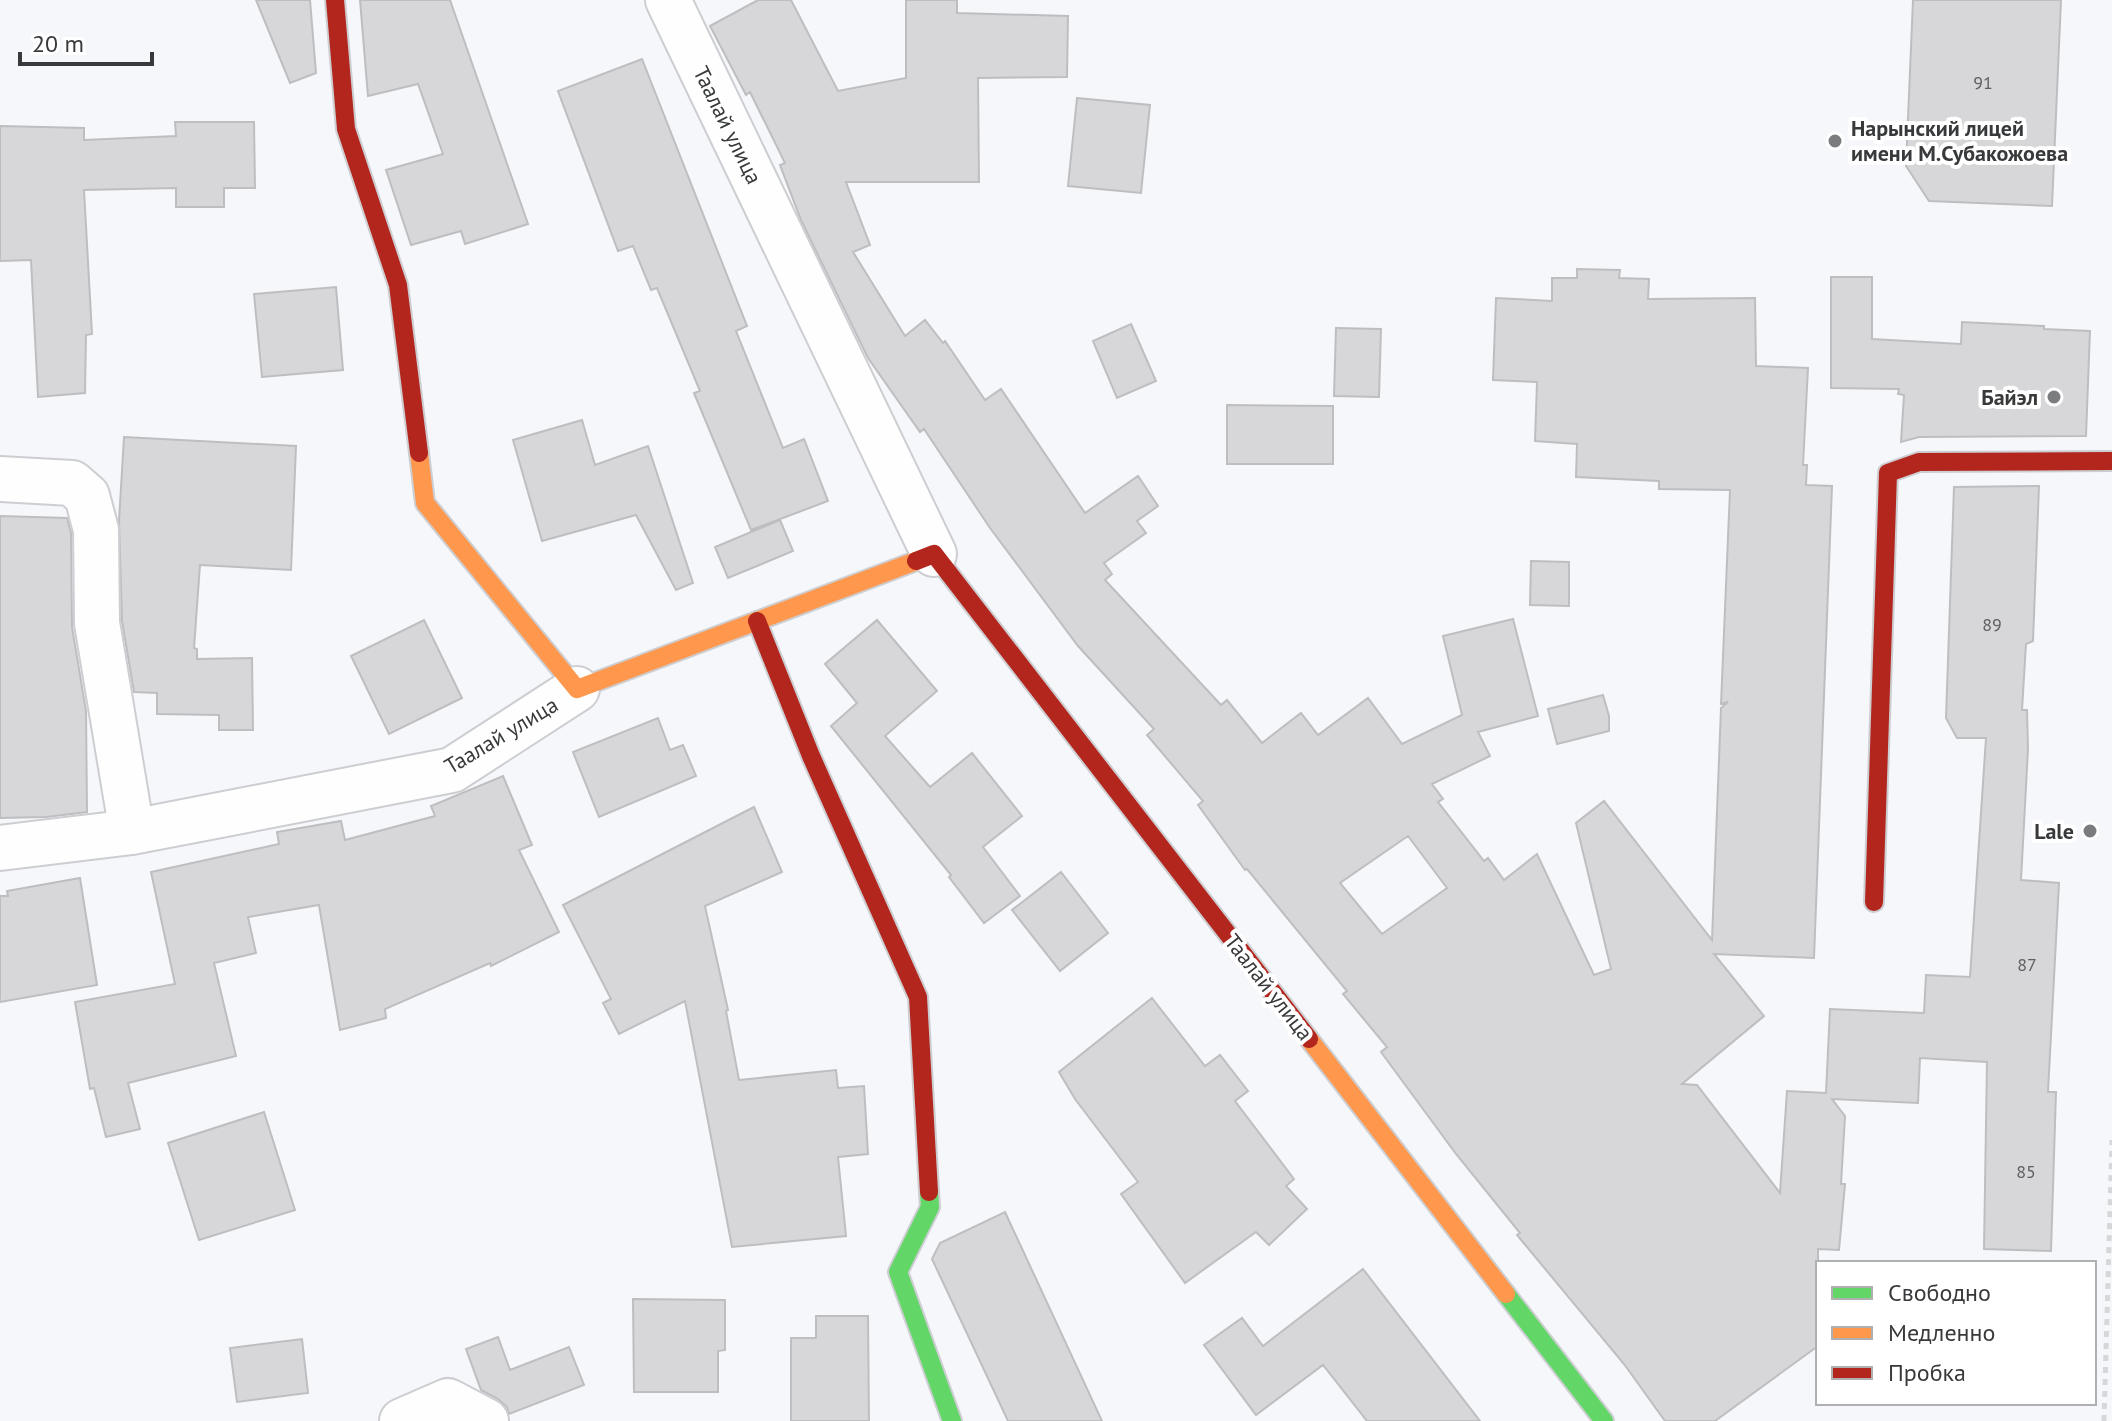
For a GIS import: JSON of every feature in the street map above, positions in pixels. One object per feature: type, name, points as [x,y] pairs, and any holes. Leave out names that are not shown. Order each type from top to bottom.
[{"type":"street","points":[[335,0],[346,129],[398,285],[425,503],[577,689]]},
{"type":"street","name":"Таалай улица","points":[[668,0],[934,554],[1604,1421]]},
{"type":"street","points":[[1874,902],[1888,473],[1919,462],[2112,461]]},
{"type":"street","points":[[0,479],[72,483],[87,496],[96,530],[97,623],[132,832]]},
{"type":"street","name":"Таалай улица","points":[[0,848],[132,832],[452,770],[577,689],[934,554]]},
{"type":"street","points":[[757,621],[811,756],[918,997],[930,1207],[898,1272],[952,1421]]},
{"type":"street","points":[[402,1421],[448,1401],[486,1421]]},
{"type":"path","points":[[2104,1421],[2112,1140]]},
{"type":"building","points":[[256,0],[310,0],[316,73],[290,83]]},
{"type":"building","points":[[360,0],[450,0],[528,224],[465,244],[461,231],[411,245],[386,170],[443,154],[418,84],[368,96]]},
{"type":"building","points":[[758,0],[791,0],[838,91],[906,78],[906,0],[957,0],[957,13],[1068,16],[1067,77],[978,78],[979,182],[846,182],[870,245],[853,252],[905,336],[925,320],[943,343],[945,341],[985,400],[1001,389],[1085,513],[1138,476],[1158,506],[1137,521],[1146,533],[1104,563],[1112,574],[1105,580],[1221,705],[1227,700],[1262,743],[1301,713],[1318,735],[1368,698],[1402,744],[1462,715],[1443,636],[1513,619],[1538,716],[1478,732],[1490,756],[1432,784],[1443,799],[1438,802],[1484,861],[1488,858],[1504,880],[1537,854],[1594,975],[1611,969],[1576,823],[1604,801],[1712,940],[1721,708],[1728,702],[1721,704],[1730,490],[1659,489],[1659,481],[1576,477],[1577,444],[1535,441],[1537,382],[1493,380],[1496,298],[1552,301],[1552,278],[1577,278],[1577,269],[1620,270],[1619,278],[1649,279],[1648,299],[1755,298],[1756,366],[1808,368],[1803,465],[1807,465],[1806,485],[1832,486],[1814,958],[1714,954],[1764,1016],[1682,1084],[1697,1085],[1780,1193],[1787,1091],[1826,1093],[1830,1009],[1924,1013],[1926,975],[1970,977],[1986,738],[1957,738],[1946,718],[1954,487],[2039,486],[2033,641],[2026,644],[2022,710],[2027,710],[2028,749],[2021,880],[2059,883],[2048,1092],[2056,1092],[2051,1251],[1984,1249],[1987,1062],[1920,1058],[1918,1103],[1832,1099],[1845,1116],[1841,1184],[1845,1184],[1839,1250],[1818,1249],[1816,1347],[1715,1421],[1665,1421],[1624,1364],[1517,1235],[1520,1233],[1456,1154],[1381,1052],[1387,1047],[1343,994],[1347,991],[1245,870],[1198,805],[1203,801],[1147,735],[1154,729],[1078,646],[990,528],[924,429],[920,432],[868,358],[801,220],[780,165],[785,163],[750,92],[746,95],[710,26]],"holes":[[[1408,836],[1447,888],[1382,934],[1340,883]]]},
{"type":"building","points":[[1913,0],[2061,0],[2052,206],[1929,201],[1906,166]]},
{"type":"building","points":[[642,59],[747,326],[736,331],[783,448],[804,439],[828,501],[751,530],[694,393],[700,391],[657,288],[651,290],[633,246],[618,251],[558,91]]},
{"type":"building","points":[[1077,98],[1150,105],[1141,193],[1068,186]]},
{"type":"building","points":[[175,122],[254,122],[255,188],[224,188],[224,207],[176,207],[176,188],[84,190],[92,334],[86,335],[85,393],[38,397],[31,260],[0,261],[0,126],[84,128],[84,140],[176,136]]},
{"type":"building","points":[[1831,277],[1872,277],[1872,339],[1961,344],[1962,322],[2090,331],[2086,436],[1919,437],[1901,442],[1904,395],[1898,394],[1899,389],[1831,388]]},
{"type":"building","points":[[336,287],[343,370],[262,377],[254,294]]},
{"type":"building","points":[[1131,324],[1156,381],[1117,398],[1093,341]]},
{"type":"building","points":[[1336,328],[1381,329],[1379,397],[1334,396]]},
{"type":"building","points":[[1227,405],[1333,406],[1333,464],[1227,464]]},
{"type":"building","points":[[582,420],[595,465],[648,446],[693,583],[676,590],[636,515],[542,541],[513,440]]},
{"type":"building","points":[[124,437],[296,446],[291,570],[200,565],[194,648],[197,649],[197,659],[252,658],[253,730],[219,730],[219,715],[157,714],[157,693],[134,692],[122,621],[119,521]]},
{"type":"building","points":[[0,516],[67,518],[71,533],[72,627],[86,711],[87,812],[0,818]]},
{"type":"building","points":[[780,520],[793,551],[728,578],[715,547]]},
{"type":"building","points":[[1531,561],[1569,562],[1569,606],[1530,605]]},
{"type":"building","points":[[424,620],[462,698],[389,734],[351,656]]},
{"type":"building","points":[[877,620],[937,691],[885,736],[930,787],[972,753],[1022,816],[983,847],[1020,896],[984,923],[949,877],[951,875],[831,726],[857,703],[825,664]]},
{"type":"building","points":[[1603,695],[1609,716],[1609,731],[1557,744],[1548,709]]},
{"type":"building","points":[[658,718],[670,750],[683,745],[696,776],[599,817],[573,752]]},
{"type":"building","points":[[503,776],[532,845],[519,850],[559,932],[491,966],[490,963],[385,1009],[386,1018],[340,1030],[319,905],[248,917],[256,953],[214,963],[236,1056],[128,1083],[140,1129],[106,1137],[94,1088],[90,1089],[75,1002],[175,984],[151,872],[279,844],[277,832],[341,821],[345,840],[435,816],[431,806]]},
{"type":"building","points":[[754,807],[782,872],[705,906],[728,1010],[739,1080],[836,1070],[838,1088],[864,1086],[868,1154],[838,1157],[846,1236],[732,1247],[685,1001],[619,1034],[603,1003],[611,999],[563,905]]},
{"type":"building","points":[[1061,872],[1108,933],[1060,971],[1012,910]]},
{"type":"building","points":[[80,878],[97,985],[0,1002],[0,896],[8,896],[7,891]]},
{"type":"building","points":[[1152,998],[1205,1066],[1220,1055],[1248,1091],[1235,1101],[1294,1179],[1286,1186],[1307,1209],[1269,1245],[1256,1232],[1185,1283],[1121,1194],[1138,1182],[1075,1099],[1059,1072]]},
{"type":"building","points":[[264,1112],[295,1210],[199,1240],[168,1143]]},
{"type":"building","points":[[1005,1212],[1102,1421],[1008,1421],[932,1259],[940,1243]]},
{"type":"building","points":[[1363,1269],[1480,1421],[1367,1421],[1323,1365],[1256,1415],[1204,1345],[1242,1318],[1263,1346]]},
{"type":"building","points":[[633,1299],[725,1300],[725,1350],[718,1351],[718,1392],[634,1392]]},
{"type":"building","points":[[816,1316],[868,1316],[869,1421],[791,1421],[791,1338],[816,1338]]},
{"type":"building","points":[[498,1337],[510,1370],[569,1347],[584,1385],[509,1414],[507,1407],[498,1399],[481,1390],[466,1349]]},
{"type":"building","points":[[302,1339],[308,1393],[237,1402],[230,1348]]},
{"type":"traffic: fast","points":[[929,1192],[930,1207],[898,1272],[952,1421]]},
{"type":"traffic: fast","points":[[1506,1294],[1604,1421]]},
{"type":"traffic: slow","points":[[419,453],[425,503],[577,689],[916,561]]},
{"type":"traffic: slow","points":[[1309,1039],[1506,1294]]},
{"type":"traffic: jam","points":[[335,0],[346,129],[398,285],[419,453]]},
{"type":"traffic: jam","points":[[1874,902],[1888,473],[1919,462],[2112,461]]},
{"type":"traffic: jam","points":[[916,561],[934,554],[1309,1039]]},
{"type":"traffic: jam","points":[[757,621],[811,756],[918,997],[929,1192]]},
{"type":"place","name":"Нарынский лицей имени М.Субакожоева","points":[[1835,141]]},
{"type":"place","name":"Байэл","points":[[2054,397]]},
{"type":"place","name":"Lale","points":[[2090,831]]}]
